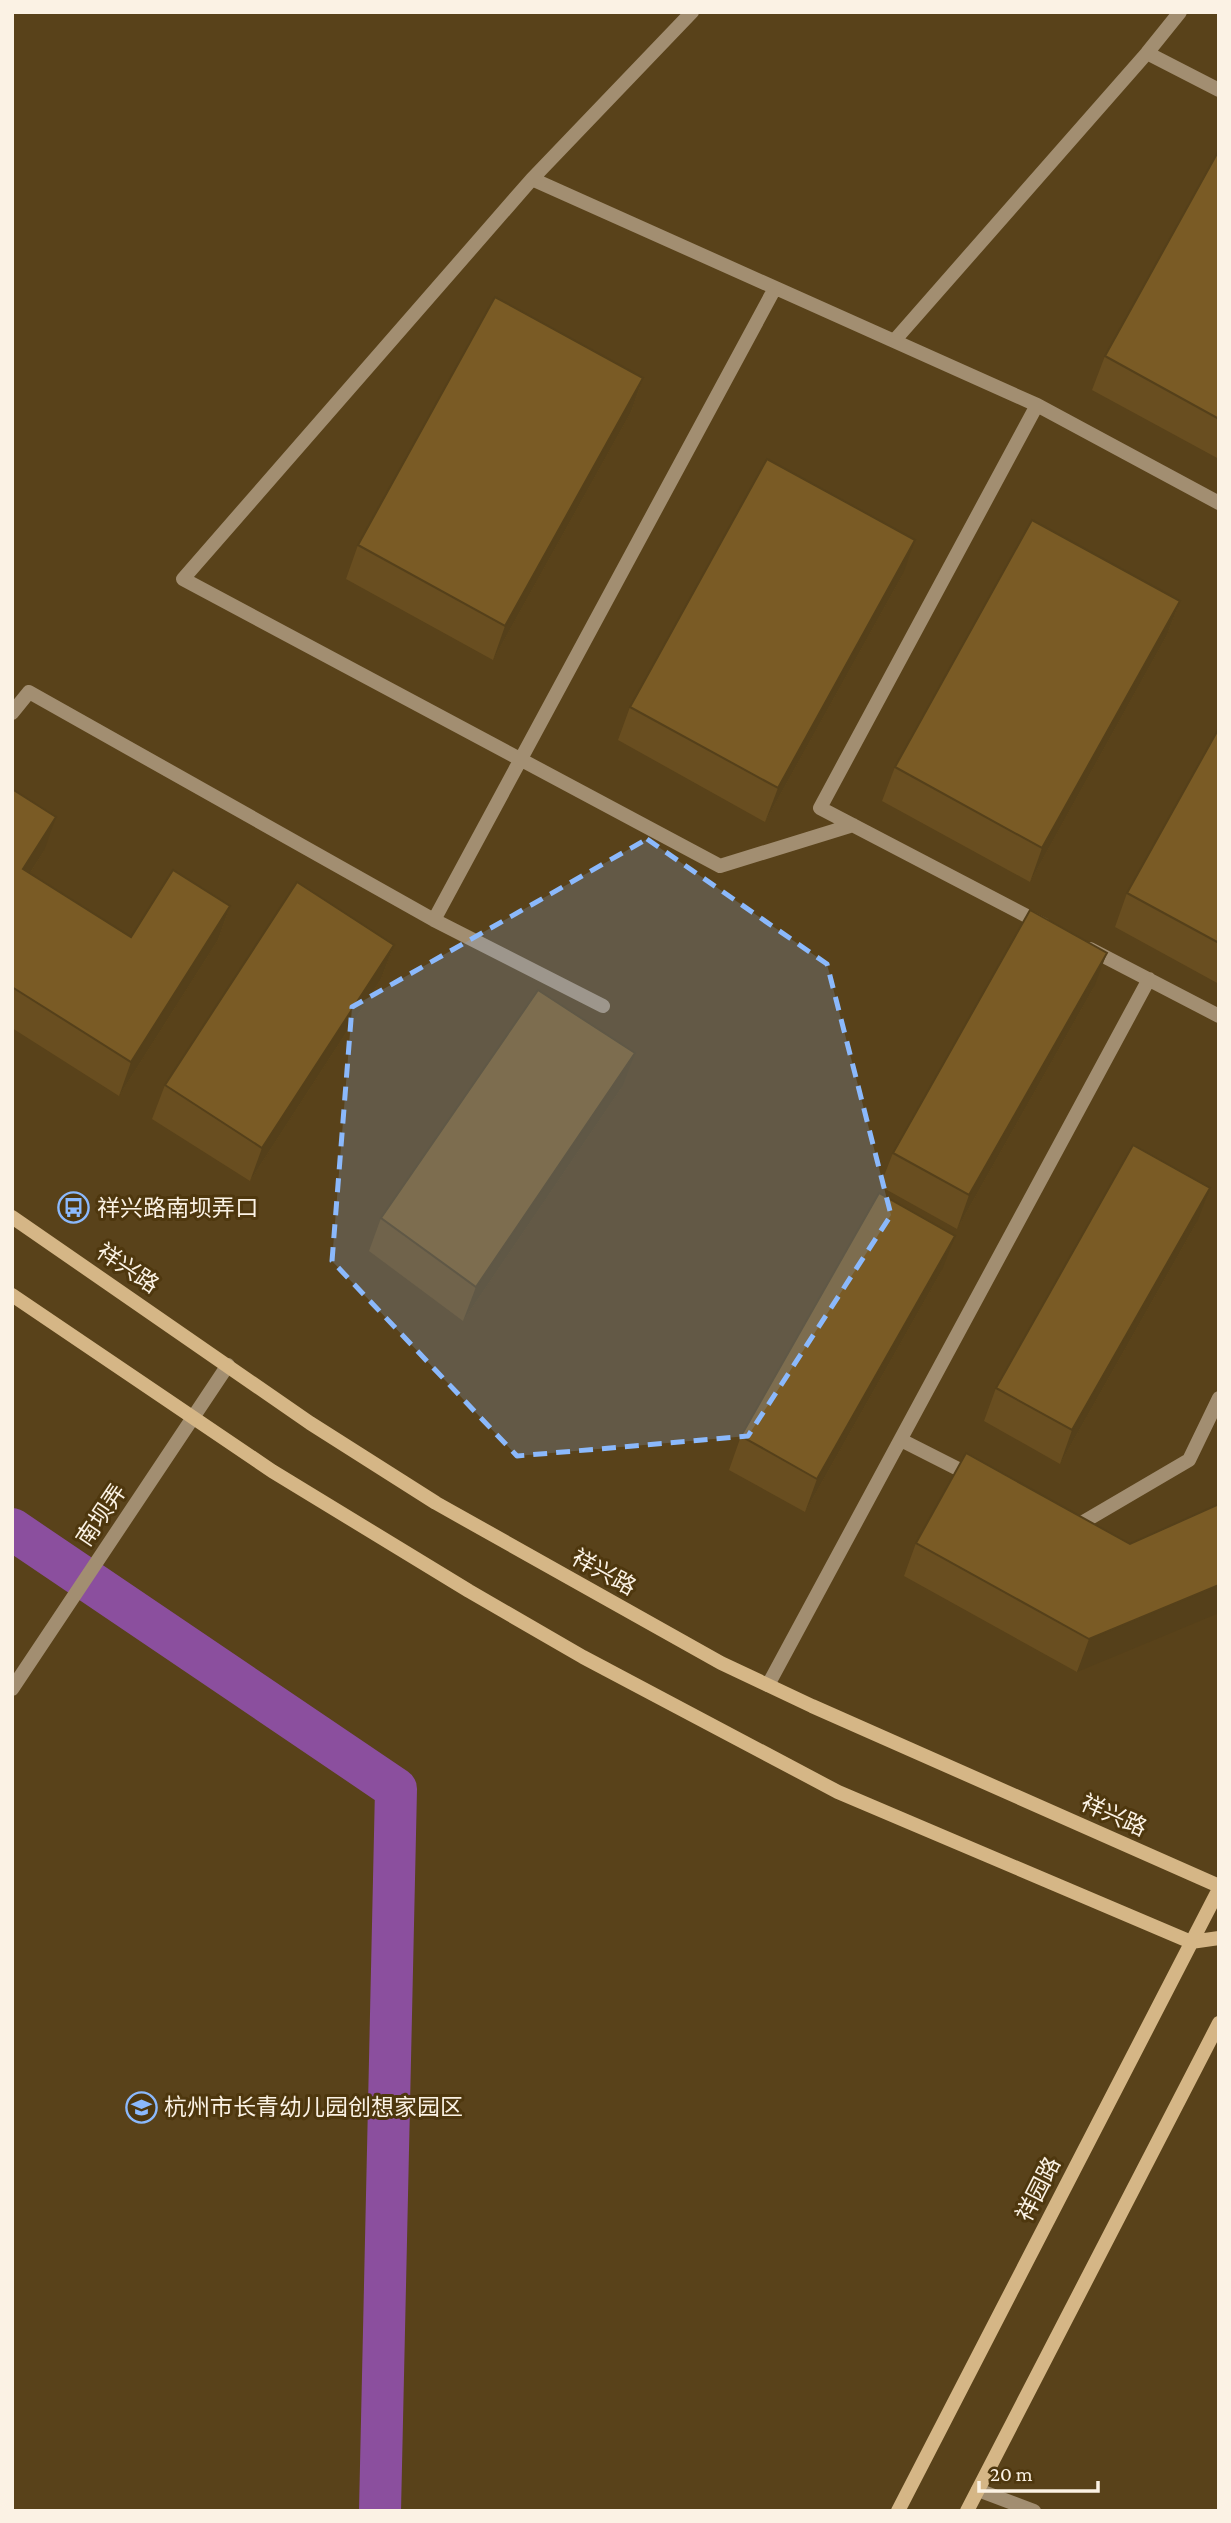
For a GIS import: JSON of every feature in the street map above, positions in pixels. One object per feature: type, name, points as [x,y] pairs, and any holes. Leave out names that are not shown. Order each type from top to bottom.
[{"type":"street","points":[[692,12],[532,179],[183,579],[720,866],[853,825]]},
{"type":"street","points":[[894,341],[1180,12]]},
{"type":"street","points":[[1147,53],[1219,90]]},
{"type":"street","points":[[532,179],[1037,405],[1219,503]]},
{"type":"street","points":[[434,920],[775,288]]},
{"type":"street","points":[[1037,405],[820,808],[1219,1016]]},
{"type":"street","points":[[12,713],[29,692],[434,920],[603,1006]]},
{"type":"street","points":[[768,1685],[1149,979]]},
{"type":"street","name":"祥兴路","points":[[12,1217],[310,1423],[436,1503],[721,1663],[1219,1888]]},
{"type":"street","points":[[12,1294],[272,1471],[583,1657],[765,1755],[838,1792],[1191,1942],[1219,1938]]},
{"type":"street","name":"南坝弄","points":[[12,1689],[228,1365]]},
{"type":"street","points":[[1061,1521],[1073,1528],[1189,1460],[1219,1398]]},
{"type":"street","points":[[901,1440],[987,1484]]},
{"type":"street","name":"祥园路","points":[[898,2511],[1219,1888]]},
{"type":"street","points":[[967,2511],[1219,2023]]},
{"type":"street","points":[[978,2490],[1034,2511]]},
{"type":"highlighted area","points":[[647,839],[827,964],[891,1215],[748,1436],[517,1456],[332,1261],[352,1007]]},
{"type":"building","points":[[1219,150],[1219,419],[1105,356]]},
{"type":"building","points":[[495,297],[643,378],[505,626],[358,545]]},
{"type":"building","points":[[767,459],[915,540],[778,788],[630,707]]},
{"type":"building","points":[[1032,520],[1180,601],[1042,848],[895,767]]},
{"type":"building","points":[[1219,728],[1219,943],[1127,893]]},
{"type":"building","points":[[12,789],[56,817],[23,869],[131,937],[173,870],[230,906],[131,1062],[12,987]]},
{"type":"building","points":[[297,882],[394,945],[262,1148],[165,1085]]},
{"type":"building","points":[[1030,910],[1107,953],[969,1195],[893,1153]]},
{"type":"building","points":[[538,990],[635,1053],[476,1287],[381,1218]]},
{"type":"building","points":[[1133,1145],[1210,1188],[1072,1430],[996,1388]]},
{"type":"building","points":[[879,1193],[955,1236],[817,1479],[741,1436]]},
{"type":"building","points":[[966,1453],[1130,1544],[1219,1504],[1219,1585],[1089,1639],[916,1543]]},
{"type":"waterway","points":[[12,1529],[396,1789],[380,2511]]},
{"type":"place","name":"祥兴路南坝弄口","points":[[74,1208]]},
{"type":"place","name":"杭州市长青幼儿园创想家园区","points":[[141,2107]]}]
